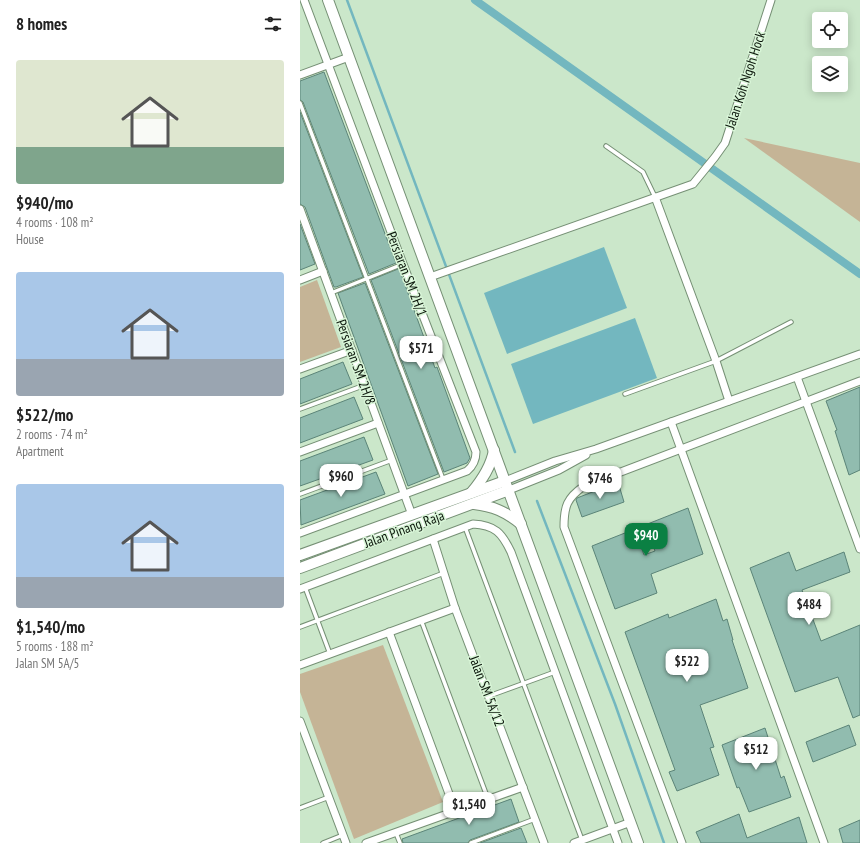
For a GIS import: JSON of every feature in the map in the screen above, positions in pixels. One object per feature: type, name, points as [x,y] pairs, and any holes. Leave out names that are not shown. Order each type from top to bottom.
[{"type":"street","name":"Persiaran SM 2H/1","points":[[300,533],[470,468],[476,457],[476,452],[403,264],[304,0]]},
{"type":"street","points":[[328,0],[638,843]]},
{"type":"street","name":"Jalan Koh Ngoh Hock","points":[[654,197],[693,184],[715,158],[724,143],[771,0]]},
{"type":"street","points":[[300,75],[349,57]]},
{"type":"street","points":[[430,277],[654,197],[716,361],[729,401]]},
{"type":"street","name":"Persiaran SM 2H/8","points":[[300,210],[412,515]]},
{"type":"street","points":[[300,280],[323,272]]},
{"type":"street","points":[[300,369],[352,350]]},
{"type":"street","points":[[507,485],[559,470],[596,449],[860,354]]},
{"type":"street","points":[[797,377],[860,549]]},
{"type":"street","points":[[682,843],[564,527],[564,514],[568,501],[584,486],[860,381]]},
{"type":"street","points":[[671,422],[824,843]]},
{"type":"street","points":[[300,452],[378,423]]},
{"type":"street","points":[[471,499],[492,462],[494,450]]},
{"type":"street","name":"Jalan Pinang Raja","points":[[300,568],[507,485]]},
{"type":"street","points":[[300,555],[412,515],[471,499],[501,510],[521,524]]},
{"type":"street","points":[[303,588],[473,524],[486,525],[498,531],[505,540],[618,843]]},
{"type":"street","name":"Jalan SM 5A/12","points":[[433,540],[456,608],[544,843]]},
{"type":"street","points":[[300,665],[456,608]]},
{"type":"street","points":[[389,632],[455,810]]},
{"type":"street","points":[[300,721],[346,843]]},
{"type":"street","points":[[366,843],[523,787]]},
{"type":"street","points":[[578,842],[631,822]]},
{"type":"lane","points":[[300,103],[443,479]]},
{"type":"lane","points":[[606,146],[643,172],[654,197]]},
{"type":"lane","points":[[331,293],[403,264]]},
{"type":"lane","points":[[625,394],[716,361],[791,322]]},
{"type":"lane","points":[[300,409],[365,385]]},
{"type":"lane","points":[[300,494],[392,460]]},
{"type":"lane","points":[[465,527],[523,684],[578,842]]},
{"type":"lane","points":[[300,627],[444,573]]},
{"type":"lane","points":[[303,588],[318,621],[330,654]]},
{"type":"lane","points":[[421,620],[488,799]]},
{"type":"lane","points":[[489,696],[555,672]]},
{"type":"lane","points":[[300,808],[329,797]]},
{"type":"lane","points":[[471,843],[535,819]]},
{"type":"lane","points":[[396,832],[400,843]]},
{"type":"lane","points":[[322,843],[343,835]]},
{"type":"shaded area","points":[[744,138],[860,163],[860,222]]},
{"type":"shaded area","points":[[317,280],[341,347],[300,362],[300,287]]},
{"type":"shaded area","points":[[383,645],[443,802],[354,839],[300,692],[300,674]]},
{"type":"water","points":[[604,247],[627,308],[507,354],[484,293]]},
{"type":"water","points":[[635,318],[657,378],[533,424],[511,364]]},
{"type":"building","points":[[324,72],[396,263],[369,274],[303,102],[300,100],[300,81]]},
{"type":"building","points":[[300,112],[363,277],[336,287],[334,287],[305,207],[300,204]]},
{"type":"building","points":[[300,224],[315,264],[300,270]]},
{"type":"building","points":[[398,269],[435,368],[437,367],[470,458],[467,463],[444,472],[371,280]]},
{"type":"building","points":[[365,283],[438,474],[408,486],[338,293]]},
{"type":"building","points":[[343,362],[352,384],[300,404],[300,379]]},
{"type":"building","points":[[860,387],[860,470],[849,475],[835,431],[837,430],[826,401]]},
{"type":"building","points":[[354,397],[363,419],[300,443],[300,418]]},
{"type":"building","points":[[364,437],[373,460],[300,486],[300,461]]},
{"type":"building","points":[[376,472],[385,494],[301,525],[300,500]]},
{"type":"building","points":[[618,482],[624,502],[582,517],[576,500],[577,498]]},
{"type":"building","points":[[688,508],[703,554],[651,574],[657,593],[615,609],[592,546],[635,529],[644,555],[655,551],[645,525]]},
{"type":"building","points":[[789,552],[796,571],[844,552],[850,572],[802,590],[821,641],[860,625],[860,715],[853,718],[838,677],[795,692],[750,568]]},
{"type":"building","points":[[716,599],[723,621],[727,619],[732,640],[748,688],[700,705],[714,747],[710,748],[719,775],[677,791],[669,772],[675,770],[625,632],[668,614],[669,618]]},
{"type":"building","points":[[849,725],[856,745],[813,762],[806,742]]},
{"type":"building","points":[[765,728],[781,778],[784,776],[791,797],[749,812],[739,787],[737,788],[722,745]]},
{"type":"building","points":[[511,799],[519,822],[470,840],[468,843],[403,843],[402,839]]},
{"type":"building","points":[[739,814],[747,838],[799,817],[807,843],[701,843],[696,832]]},
{"type":"building","points":[[860,820],[860,843],[843,843],[839,829]]},
{"type":"building","points":[[521,828],[527,843],[480,843]]},
{"type":"waterway","points":[[347,0],[515,452]]},
{"type":"waterway","points":[[475,0],[860,274]]},
{"type":"waterway","points":[[537,501],[615,704],[664,843]]}]
